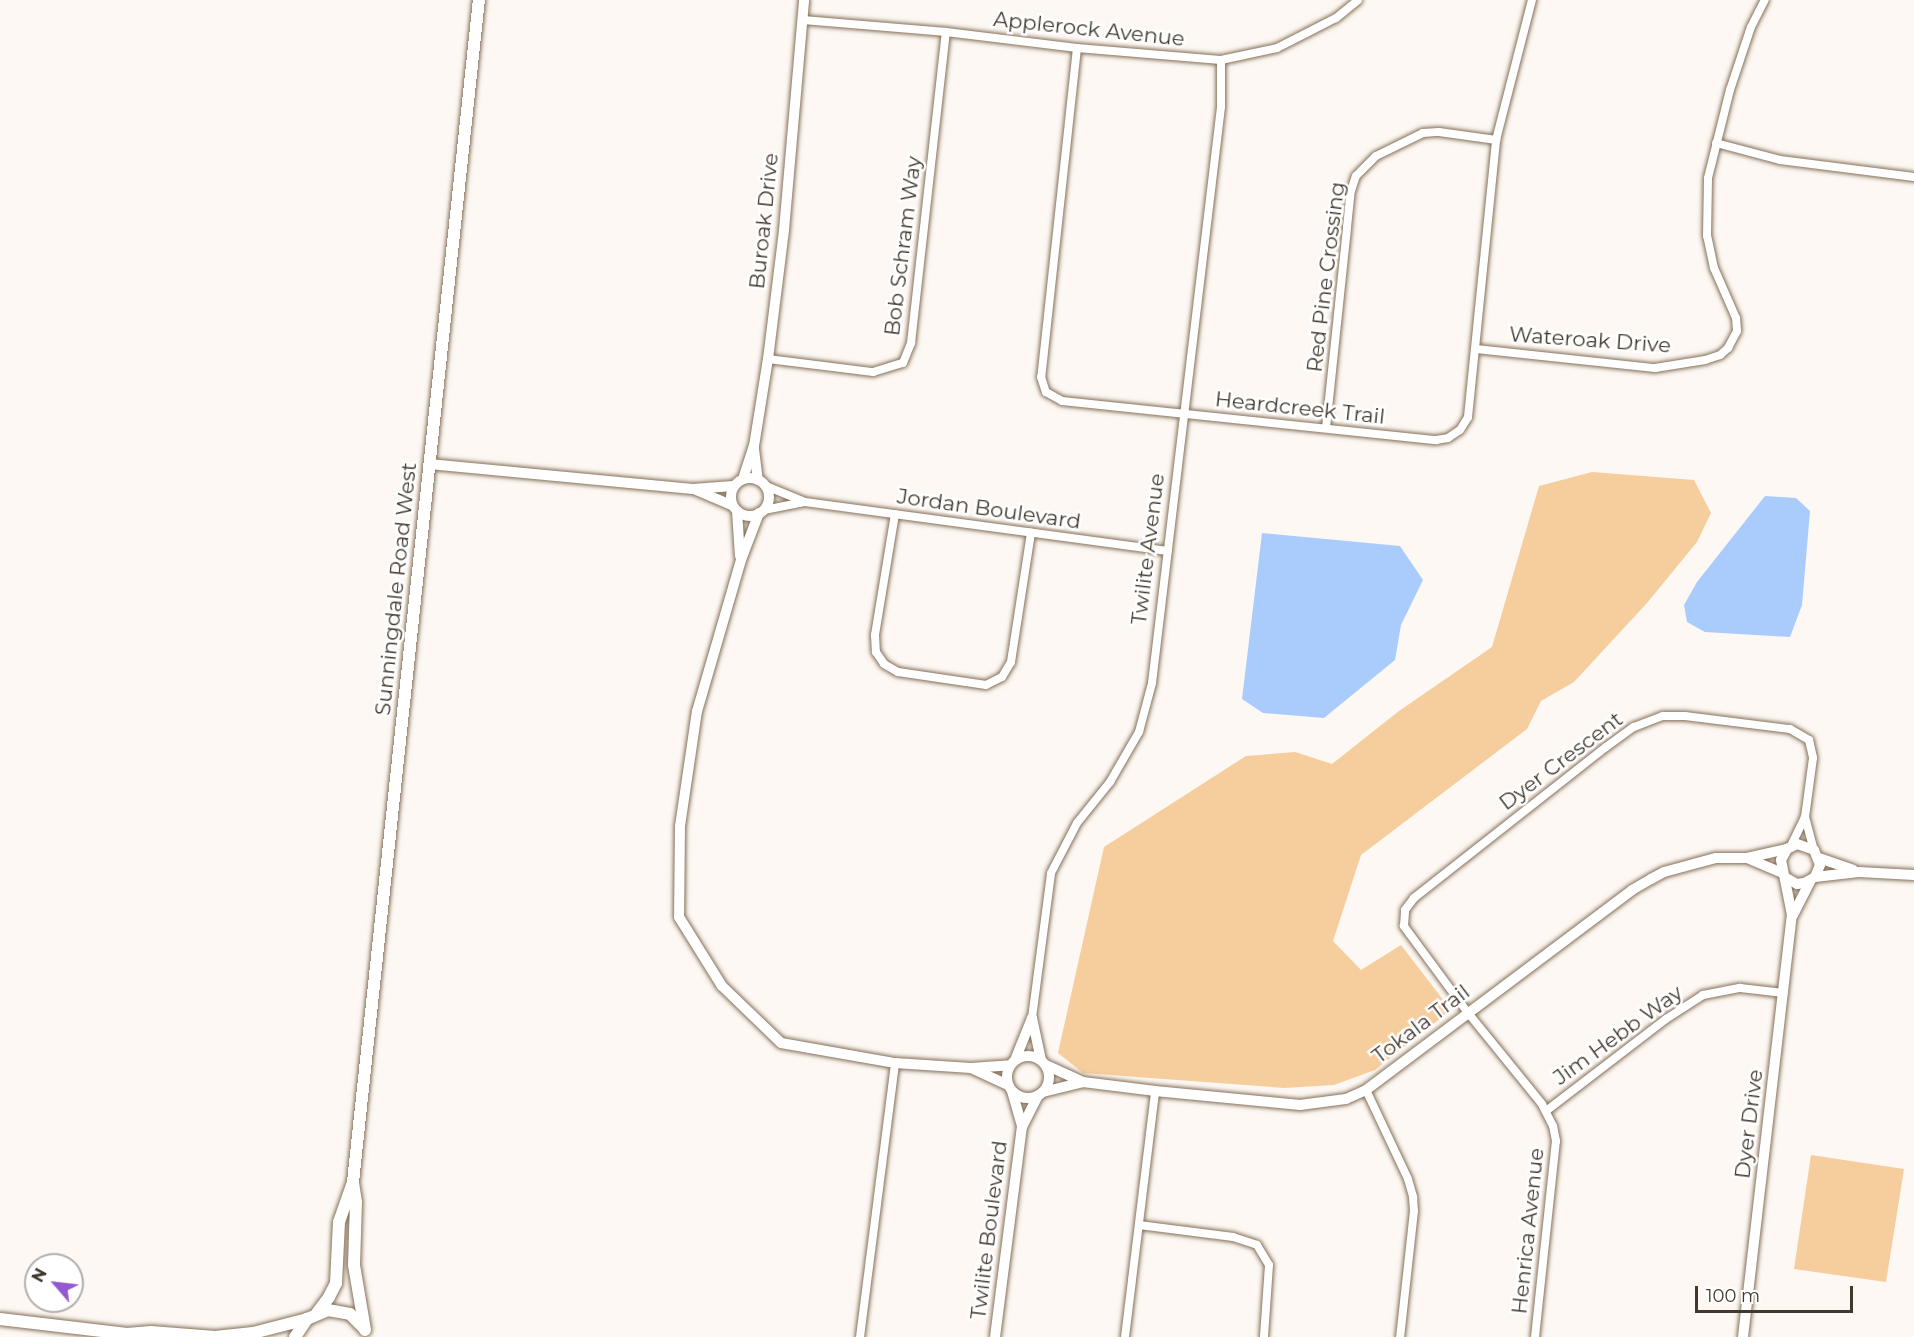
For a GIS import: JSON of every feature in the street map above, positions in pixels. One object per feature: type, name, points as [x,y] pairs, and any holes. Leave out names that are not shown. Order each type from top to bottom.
[{"type":"main road","name":"Sunningdale Road West","points":[[295,1337],[329,1297],[336,1283],[339,1222],[353,1182],[479,0]]},
{"type":"main road","name":"Sunningdale Road West","points":[[353,1182],[356,1202],[354,1265],[366,1333]]},
{"type":"main road","points":[[0,1319],[130,1336],[151,1332],[195,1337],[234,1335],[339,1311],[358,1321],[366,1333]]},
{"type":"street","name":"Buroak Drive","points":[[743,478],[754,446],[768,359],[784,230],[804,0]]},
{"type":"street","name":"Applerock Avenue","points":[[803,20],[1221,60],[1277,48],[1336,18],[1358,0]]},
{"type":"street","name":"Heardcreek Trail","points":[[1077,48],[1042,385],[1052,398],[1184,415],[1436,440],[1448,438],[1460,430],[1468,417],[1496,140],[1532,0]]},
{"type":"street","name":"Wateroak Drive","points":[[1476,349],[1655,368],[1690,364],[1720,355],[1728,348],[1737,331],[1736,318],[1714,268],[1707,236],[1708,178],[1716,143],[1751,27],[1765,0]]},
{"type":"street","name":"Bob Schram Way","points":[[768,359],[873,372],[903,363],[911,343],[946,32]]},
{"type":"street","name":"Twilite Avenue","points":[[1012,1063],[1032,1018],[1051,873],[1077,823],[1110,782],[1138,732],[1152,683],[1221,107],[1221,60]]},
{"type":"street","name":"Red Pine Crossing","points":[[1326,428],[1350,200],[1356,176],[1376,156],[1423,133],[1439,132],[1496,140]]},
{"type":"street","points":[[1716,143],[1780,160],[1914,177]]},
{"type":"street","name":"Buroak Drive","points":[[754,446],[762,483]]},
{"type":"street","points":[[429,464],[693,489],[734,486]]},
{"type":"street","points":[[741,560],[731,492],[743,478],[762,483],[769,498],[761,511],[741,560],[697,711],[680,826],[679,917],[722,986],[781,1043],[895,1064],[971,1068],[1012,1063],[1028,1056],[1043,1063],[1049,1079],[1040,1094],[1024,1098],[1010,1088],[971,1068]]},
{"type":"street","name":"Jordan Boulevard","points":[[762,483],[805,502],[1168,551]]},
{"type":"street","points":[[693,489],[747,516],[761,511]]},
{"type":"street","name":"Jordan Boulevard","points":[[761,511],[805,502]]},
{"type":"street","points":[[895,514],[876,635],[876,652],[884,664],[898,672],[986,685],[1002,677],[1011,662],[1031,532]]},
{"type":"street","name":"Dyer Crescent","points":[[1468,1013],[1404,926],[1403,917],[1408,904],[1634,727],[1663,716],[1685,716],[1796,730],[1809,740],[1813,758],[1805,817],[1789,848]]},
{"type":"street","name":"Dyer Crescent","points":[[1805,817],[1817,854]]},
{"type":"street","points":[[1859,872],[1817,854],[1803,844],[1789,848],[1781,860],[1784,875],[1797,884],[1813,879],[1859,872],[1914,875]]},
{"type":"street","name":"Tokala Trail","points":[[1043,1063],[1083,1082],[1155,1091],[1300,1105],[1346,1100],[1366,1090],[1632,890],[1651,879],[1664,872],[1716,858],[1747,858],[1789,848]]},
{"type":"street","points":[[1813,879],[1817,854]]},
{"type":"street","name":"Tokala Trail","points":[[1747,858],[1784,875]]},
{"type":"street","name":"Dyer Drive","points":[[1743,1337],[1792,915],[1784,875]]},
{"type":"street","name":"Dyer Drive","points":[[1792,915],[1813,879]]},
{"type":"street","name":"Jim Hebb Way","points":[[1546,1111],[1665,1019],[1703,995],[1740,988],[1784,993]]},
{"type":"street","name":"Henrica Avenue","points":[[1468,1013],[1546,1111],[1556,1141],[1535,1337]]},
{"type":"street","name":"Twilite Avenue","points":[[1032,1018],[1043,1063]]},
{"type":"street","points":[[1010,1088],[1006,1078],[1012,1063]]},
{"type":"street","points":[[860,1337],[895,1064]]},
{"type":"street","name":"Tokala Trail","points":[[1040,1094],[1083,1082]]},
{"type":"street","name":"Twilite Boulevard","points":[[1010,1088],[1022,1127]]},
{"type":"street","points":[[1366,1090],[1408,1179],[1413,1197],[1414,1211],[1400,1337]]},
{"type":"street","points":[[1125,1337],[1155,1091]]},
{"type":"street","name":"Twilite Boulevard","points":[[995,1337],[1022,1127],[1040,1094]]},
{"type":"street","points":[[1139,1226],[1233,1237],[1257,1245],[1269,1265],[1264,1337]]},
{"type":"shaded area","points":[[1592,472],[1694,480],[1711,513],[1697,542],[1647,603],[1574,682],[1541,701],[1527,729],[1361,855],[1333,941],[1361,970],[1401,945],[1451,1010],[1375,1070],[1334,1085],[1284,1088],[1083,1073],[1058,1053],[1104,847],[1246,756],[1295,752],[1332,764],[1399,711],[1492,647],[1539,486]]},
{"type":"shaded area","points":[[1811,1155],[1904,1169],[1886,1282],[1794,1269]]},
{"type":"water","points":[[1765,496],[1796,498],[1810,511],[1802,605],[1790,637],[1705,632],[1687,622],[1684,605],[1697,582]]},
{"type":"water","points":[[1262,533],[1400,546],[1423,580],[1401,625],[1395,660],[1324,718],[1263,713],[1242,699]]}]
